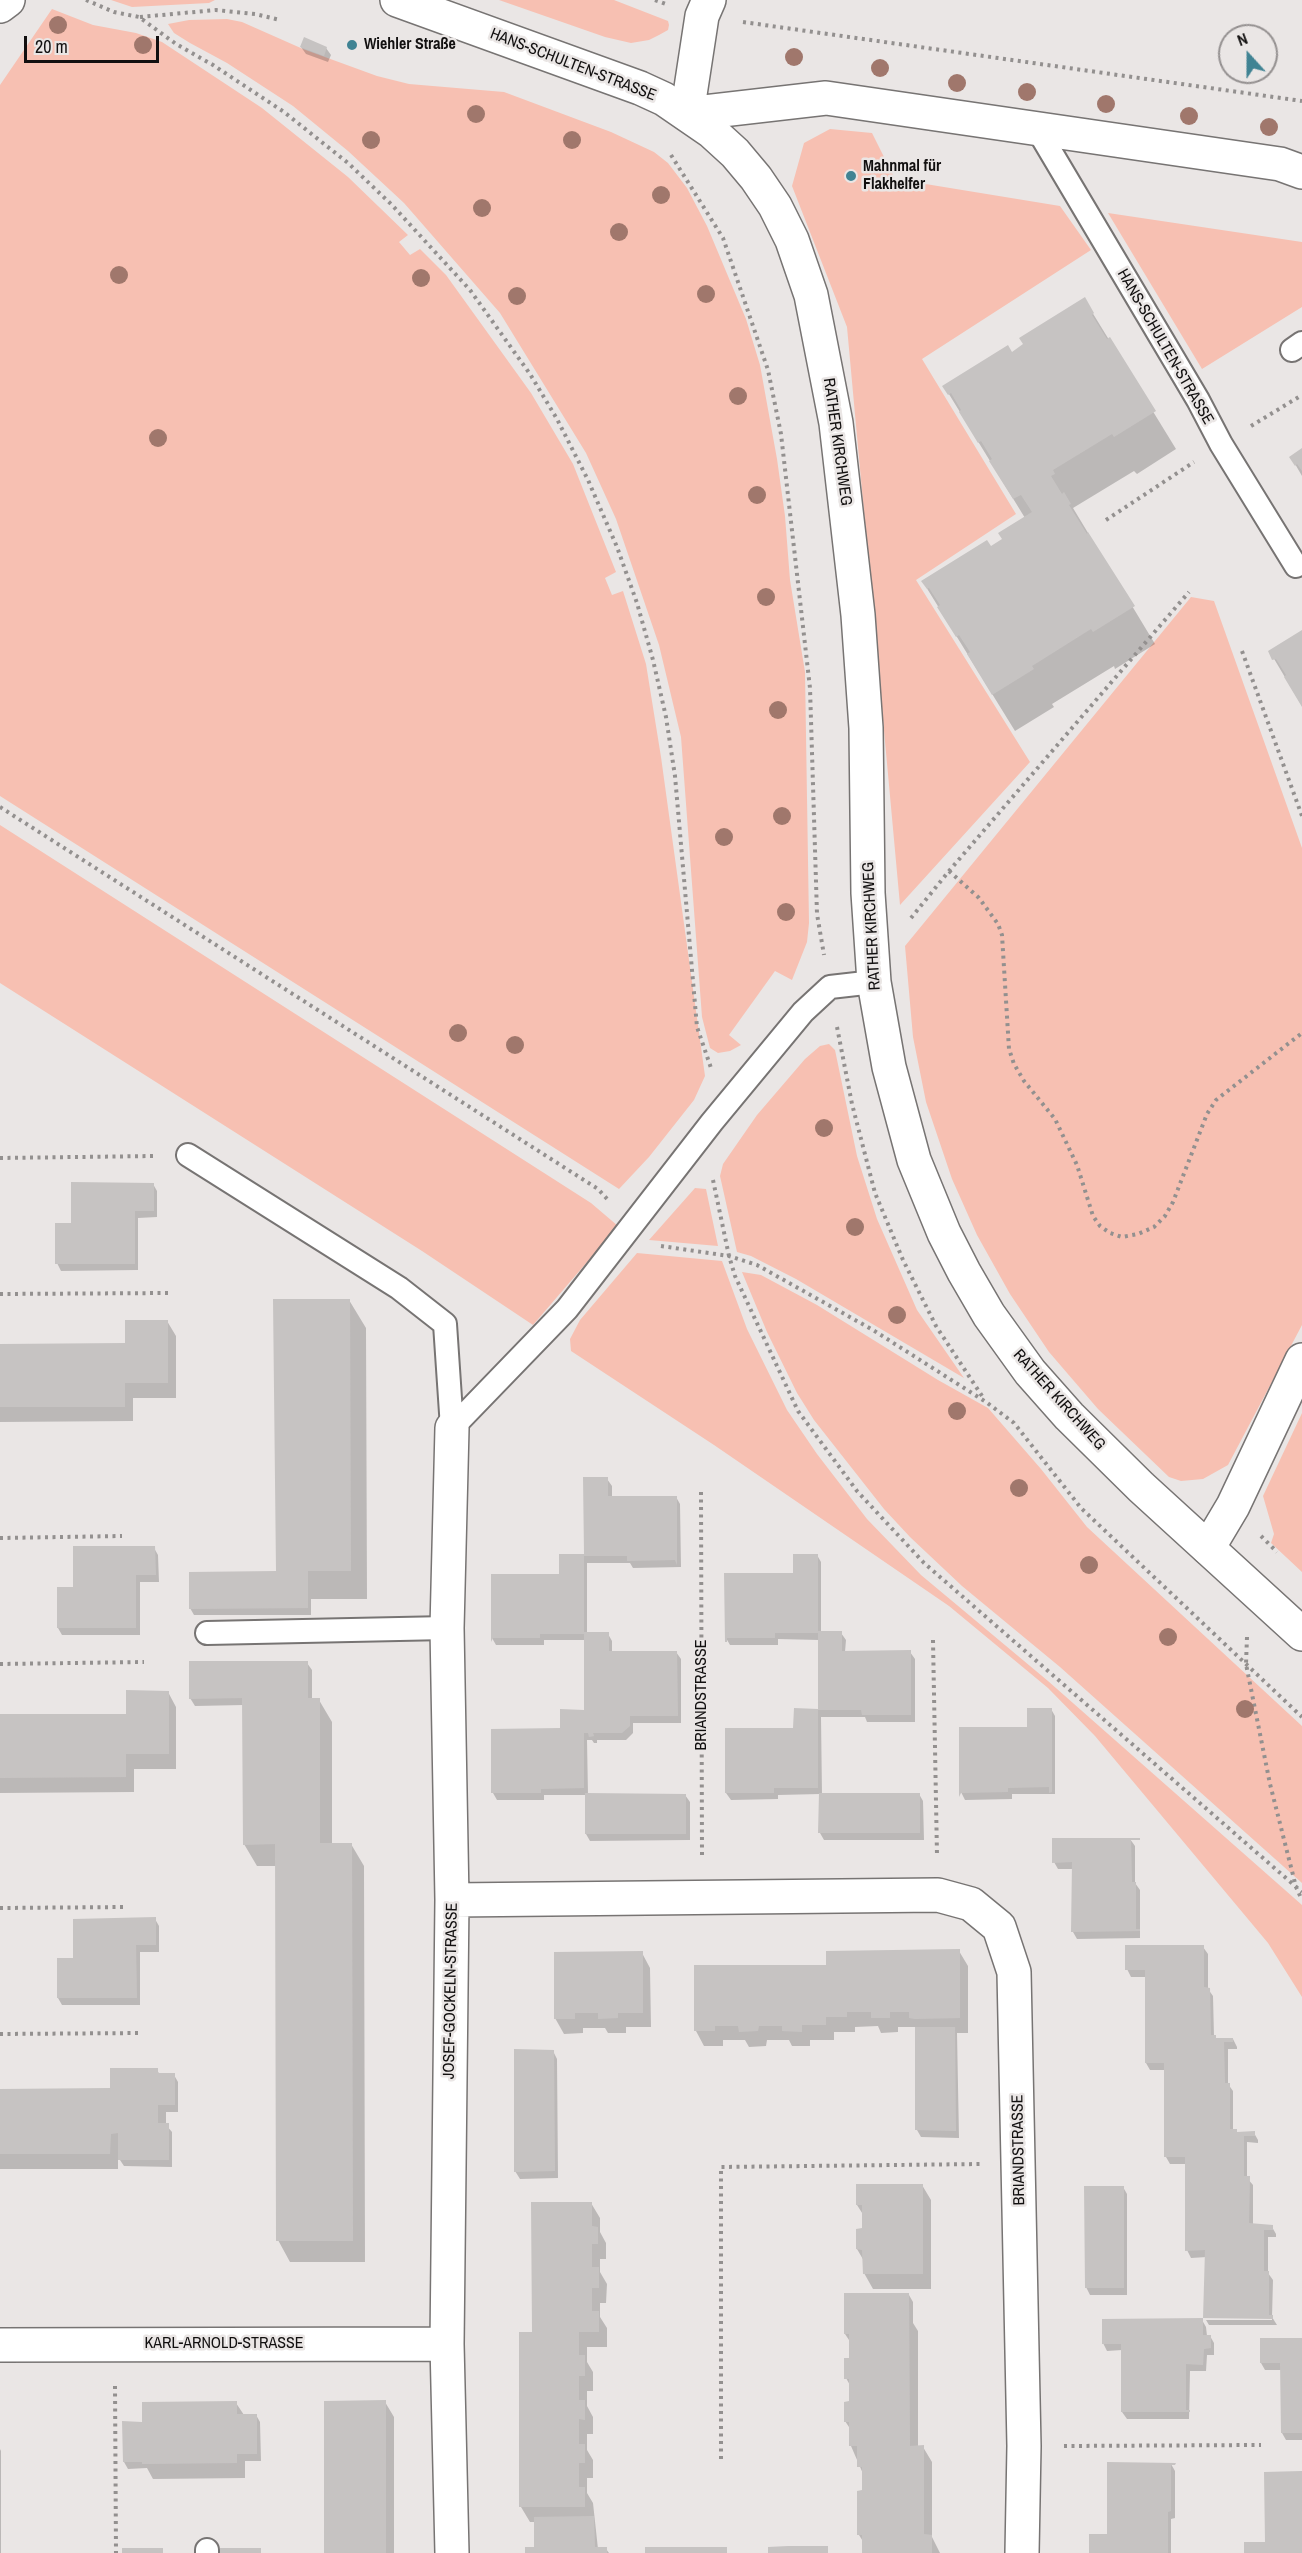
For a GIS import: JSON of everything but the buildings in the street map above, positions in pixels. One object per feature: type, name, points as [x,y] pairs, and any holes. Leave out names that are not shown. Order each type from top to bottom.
[{"type":"street","points":[[0,6],[8,0]]},
{"type":"street","name":"HANS-SCHULTEN-STRASSE","points":[[397,0],[640,88],[687,114]]},
{"type":"street","points":[[705,8],[687,114],[826,98],[1280,164],[1302,172]]},
{"type":"street","name":"RATHER KIRCHWEG","points":[[687,114],[735,153],[766,192],[792,240],[816,314],[838,435],[858,615],[868,786],[870,935],[874,982],[889,1067],[906,1133],[944,1233],[964,1272],[1000,1331],[1049,1394],[1141,1487],[1302,1634]]},
{"type":"street","points":[[1208,1548],[1233,1506],[1302,1360]]},
{"type":"street","name":"JOSEF-GOCKELN-STRASSE","points":[[452,1428],[447,1628],[452,1900],[447,2344],[452,2553]]},
{"type":"street","name":"BRIANDSTRASSE","points":[[452,1900],[938,1895],[971,1904],[999,1927],[1014,1972],[1024,2446],[1022,2553]]},
{"type":"street","name":"KARL-ARNOLD-STRASSE","points":[[0,2345],[447,2344]]},
{"type":"lane","name":"HANS-SCHULTEN-STRASSE","points":[[1036,127],[1198,400],[1221,444],[1296,566]]},
{"type":"lane","points":[[452,1428],[567,1309],[712,1122],[803,1012],[830,987],[874,982]]},
{"type":"lane","points":[[188,1155],[399,1288],[446,1324],[452,1428]]},
{"type":"lane","points":[[207,1633],[447,1628]]},
{"type":"path","points":[[86,0],[114,12],[139,17],[216,10],[255,14],[280,20]]},
{"type":"path","points":[[655,0],[1302,101]]},
{"type":"path","points":[[139,17],[176,44],[213,65],[284,112],[348,163],[392,205],[470,290],[530,374],[557,418],[588,480],[637,603],[666,717],[675,776],[697,1027],[711,1068],[713,1182],[729,1257],[735,1276],[798,1411],[856,1491],[924,1563],[1302,1892]]},
{"type":"path","points":[[687,114],[668,150],[723,238],[768,369],[781,434],[810,688],[817,914],[852,1104],[875,1193],[903,1260],[936,1326],[986,1402]]},
{"type":"path","points":[[822,942],[902,932],[949,871],[1189,592]]},
{"type":"path","points":[[1242,651],[1302,816]]},
{"type":"path","points":[[0,807],[598,1189],[647,1244],[729,1257],[757,1265],[873,1330],[986,1402],[1014,1423],[1081,1508],[1302,1717]]},
{"type":"path","points":[[949,871],[979,898],[998,924],[1002,935],[1009,1049],[1014,1064],[1024,1081],[1055,1119],[1077,1165],[1093,1216],[1100,1226],[1110,1233],[1122,1237],[1138,1234],[1154,1227],[1165,1216],[1173,1202],[1207,1114],[1216,1100],[1302,1033]]},
{"type":"path","points":[[0,1158],[188,1155]]},
{"type":"path","points":[[0,1294],[168,1293]]},
{"type":"path","name":"BRIANDSTRASSE","points":[[701,1492],[702,1897]]},
{"type":"path","points":[[1233,1506],[1279,1555]]},
{"type":"path","points":[[0,1538],[122,1536]]},
{"type":"path","points":[[1248,1585],[1246,1664],[1270,1784],[1296,1887],[1302,1900]]},
{"type":"path","points":[[933,1640],[938,1895]]},
{"type":"path","points":[[0,1664],[144,1662]]},
{"type":"path","points":[[0,1908],[125,1907]]},
{"type":"path","points":[[0,2034],[142,2033]]},
{"type":"path","points":[[721,2459],[721,2167],[1019,2163]]},
{"type":"path","points":[[114,2343],[116,2553]]},
{"type":"path","points":[[1024,2446],[1261,2445]]},
{"type":"shaded area","points":[[111,0],[215,0],[209,3],[132,7]]},
{"type":"shaded area","points":[[499,0],[614,0],[668,21],[669,25],[668,30],[649,40],[631,43],[605,37]]},
{"type":"shaded area","points":[[52,9],[93,25],[136,33],[162,42],[262,108],[348,177],[408,235],[399,242],[410,255],[420,249],[446,275],[531,393],[573,464],[616,572],[605,578],[612,595],[623,591],[646,664],[705,1076],[694,1100],[649,1157],[619,1189],[0,796],[0,85]]},
{"type":"shaded area","points":[[227,19],[242,22],[303,49],[377,76],[409,84],[504,92],[611,132],[654,152],[668,163],[687,188],[707,226],[746,319],[760,365],[777,459],[785,516],[790,580],[805,672],[809,923],[807,942],[792,980],[775,971],[729,1035],[741,1045],[730,1051],[718,1053],[710,1048],[702,1017],[681,737],[659,645],[616,519],[586,453],[500,313],[404,203],[348,151],[293,106],[227,63],[174,33],[168,24],[189,20]]},
{"type":"shaded area","points":[[830,129],[872,133],[895,179],[1060,206],[1091,250],[922,359],[1016,514],[916,580],[1030,762],[900,905],[847,327],[792,186],[804,143]]},
{"type":"shaded area","points":[[1108,213],[1302,242],[1302,307],[1202,369]]},
{"type":"shaded area","points":[[1191,597],[1214,601],[1302,848],[1302,1325],[1228,1465],[1203,1479],[1181,1481],[1169,1477],[1098,1409],[1049,1352],[1010,1294],[977,1235],[952,1179],[926,1102],[913,1037],[905,946]]},
{"type":"shaded area","points":[[0,825],[591,1203],[618,1226],[533,1325],[422,1251],[0,983]]},
{"type":"shaded area","points":[[829,1044],[835,1050],[857,1156],[877,1219],[917,1310],[964,1378],[796,1279],[751,1256],[737,1252],[720,1176],[723,1164],[757,1115],[805,1059],[820,1046]]},
{"type":"shaded area","points":[[695,1188],[706,1189],[718,1246],[649,1240]]},
{"type":"shaded area","points":[[637,1253],[722,1261],[747,1329],[787,1410],[817,1454],[867,1519],[921,1575],[1048,1681],[1302,1905],[1302,1997],[1268,1943],[1095,1736],[1048,1688],[949,1606],[714,1445],[571,1351],[570,1339],[580,1320]]},
{"type":"shaded area","points":[[742,1272],[761,1275],[817,1305],[938,1380],[988,1408],[1087,1527],[1302,1726],[1302,1883],[1060,1667],[962,1586],[884,1509],[814,1420],[797,1393],[767,1332]]},
{"type":"shaded area","points":[[1302,1413],[1302,1572],[1271,1543],[1274,1534],[1263,1496]]},
{"type":"place","name":"Wiehler Straße","points":[[352,45]]},
{"type":"place","name":"Mahnmal für Flakhelfer","points":[[851,176]]}]
